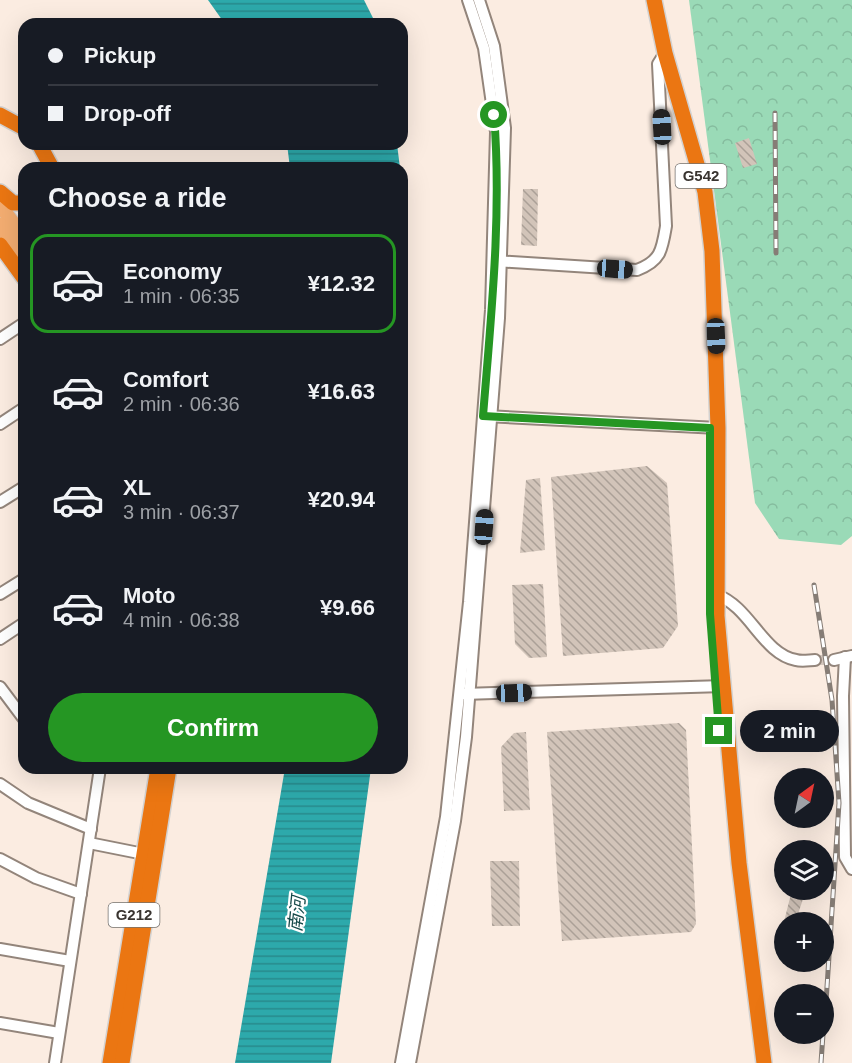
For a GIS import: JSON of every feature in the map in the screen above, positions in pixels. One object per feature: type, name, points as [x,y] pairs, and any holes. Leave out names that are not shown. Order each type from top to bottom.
[{"type":"highway","name":"G542","points":[[654,0],[665,53],[705,192],[712,251],[717,357],[710,614],[764,1063]]},
{"type":"highway","points":[[0,109],[18,117]]},
{"type":"highway","points":[[0,115],[18,125]]},
{"type":"highway","points":[[0,192],[13,203],[18,203]]},
{"type":"highway","points":[[0,245],[18,270]]},
{"type":"highway","name":"G542","points":[[714,428],[720,686],[730,864],[755,1063]]},
{"type":"highway","name":"G212","points":[[110,1063],[157,774]]},
{"type":"highway","name":"G212","points":[[122,1063],[168,774]]},
{"type":"main road","points":[[0,205],[18,230]]},
{"type":"main road","points":[[0,225],[18,249]]},
{"type":"street","points":[[468,0],[484,48],[493,98],[497,171],[497,261]]},
{"type":"street","points":[[410,1063],[455,821],[488,416],[505,128],[494,46],[478,0]]},
{"type":"street","points":[[497,261],[638,270],[651,265],[662,251],[666,226],[658,64],[665,53]]},
{"type":"street","points":[[0,339],[18,327]]},
{"type":"street","points":[[0,424],[18,412]]},
{"type":"street","points":[[488,416],[714,428]]},
{"type":"street","points":[[0,502],[18,491]]},
{"type":"street","points":[[0,594],[18,583]]},
{"type":"street","points":[[717,595],[729,599],[769,643],[782,653],[796,661],[815,660]]},
{"type":"street","points":[[0,639],[18,627]]},
{"type":"street","points":[[844,658],[845,857],[852,869]]},
{"type":"street","points":[[464,694],[720,686]]},
{"type":"street","points":[[0,687],[18,711]]},
{"type":"street","points":[[401,1063],[446,817],[464,694]]},
{"type":"street","points":[[55,1063],[99,774]]},
{"type":"street","points":[[0,784],[28,803],[91,829]]},
{"type":"street","points":[[89,843],[144,854]]},
{"type":"street","points":[[0,859],[36,878],[81,894]]},
{"type":"street","points":[[0,949],[70,961]]},
{"type":"street","points":[[0,1023],[59,1033]]},
{"type":"green space","points":[[689,0],[852,0],[852,536],[841,545],[779,539],[755,503]]},
{"type":"water","points":[[208,0],[364,0],[373,18],[221,18]]},
{"type":"water","points":[[288,150],[398,150],[399,162],[289,162]]},
{"type":"water","name":"南河","points":[[284,774],[370,774],[331,1063],[235,1063]]},
{"type":"building","points":[[749,138],[757,164],[743,168],[735,143]]},
{"type":"building","points":[[523,189],[538,189],[537,246],[521,245]]},
{"type":"building","points":[[647,466],[667,483],[678,626],[663,648],[563,656],[551,477]]},
{"type":"building","points":[[540,478],[545,550],[520,553],[526,480]]},
{"type":"building","points":[[543,584],[547,657],[529,658],[515,644],[512,585]]},
{"type":"building","points":[[679,723],[686,730],[696,924],[691,932],[562,941],[547,732]]},
{"type":"building","points":[[526,732],[530,810],[504,811],[501,747],[514,733]]},
{"type":"building","points":[[490,861],[519,861],[520,926],[492,926]]},
{"type":"building","points":[[789,900],[803,900],[799,912],[786,912]]},
{"type":"tunnel","points":[[815,660],[834,660]]},
{"type":"railway","points":[[775,113],[776,253]]},
{"type":"railway","points":[[814,585],[832,700],[839,803],[827,984]]},
{"type":"railway","points":[[821,1063],[822,1044]]},
{"type":"route","points":[[494,115],[497,171],[491,310],[483,416],[710,428],[710,614],[719,731]]}]
